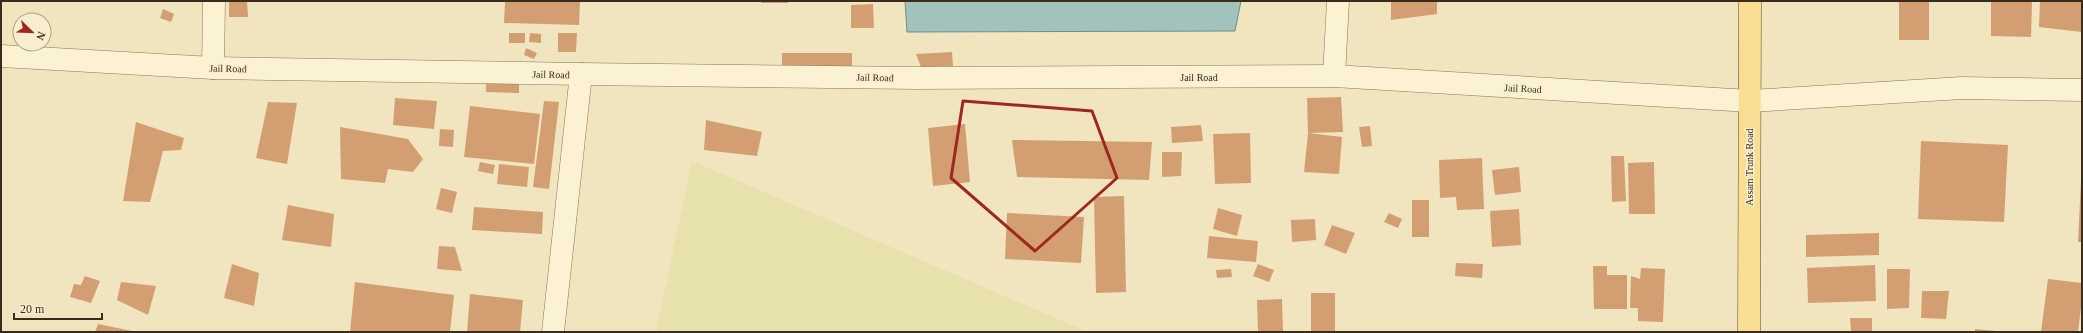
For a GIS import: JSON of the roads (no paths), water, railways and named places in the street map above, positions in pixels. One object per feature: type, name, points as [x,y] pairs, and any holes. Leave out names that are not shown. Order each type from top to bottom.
[{"type":"main road","name":"Assam Trunk Road","points":[[1749,332],[1750,1]]},
{"type":"street","points":[[213,68],[214,1]]},
{"type":"street","points":[[1334,76],[1338,1]]},
{"type":"street","name":"Jail Road","points":[[1,56],[213,68],[581,74],[917,78],[1334,76],[1750,101],[1962,88],[2082,90]]},
{"type":"street","points":[[553,332],[581,74]]},
{"type":"water","points":[[905,1],[1241,1],[1235,31],[907,32]]}]
